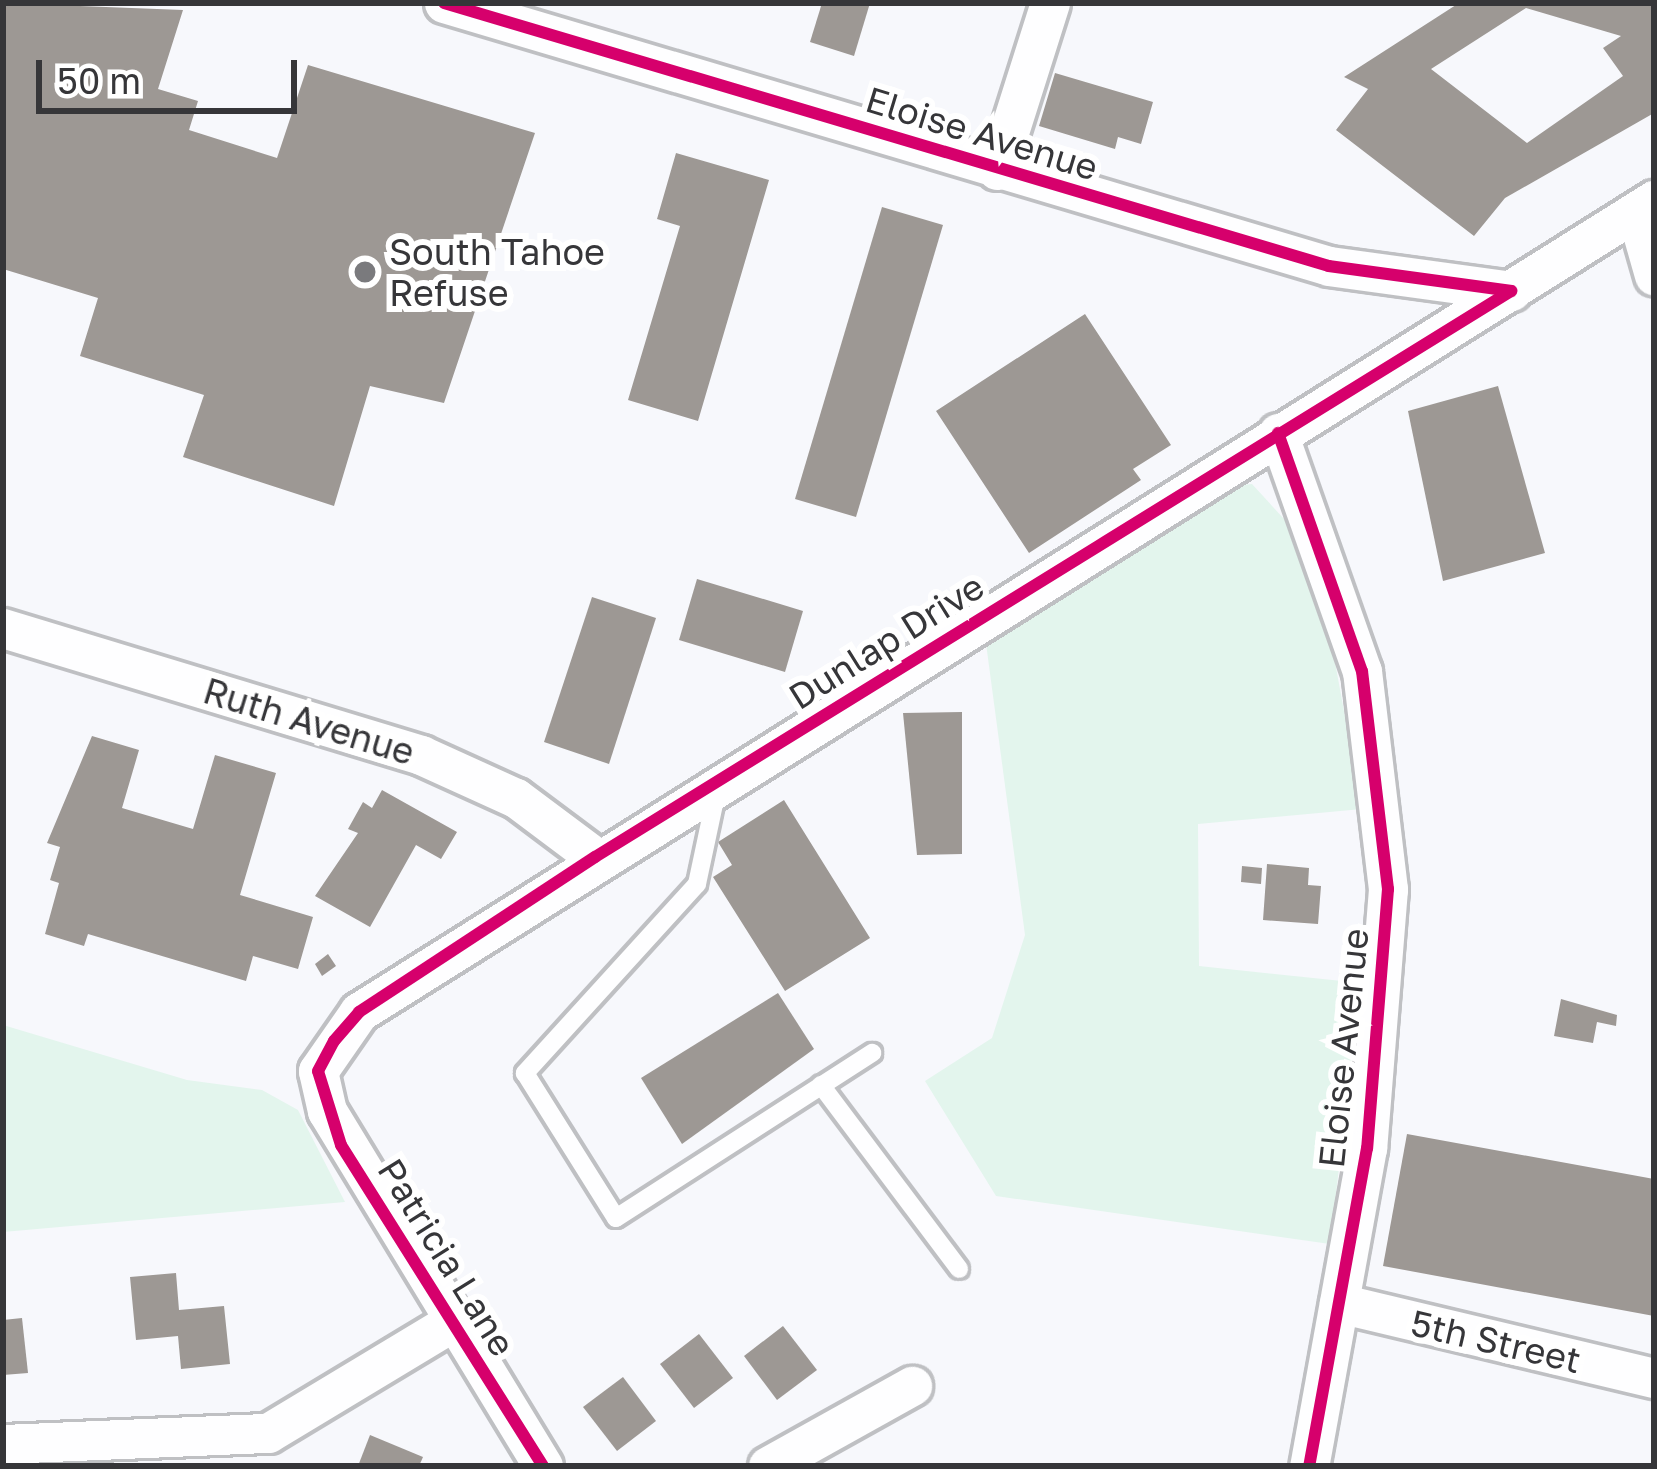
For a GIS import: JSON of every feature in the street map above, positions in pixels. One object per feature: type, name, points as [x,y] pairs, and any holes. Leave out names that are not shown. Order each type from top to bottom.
[{"type":"street","name":"Eloise Avenue","points":[[444,3],[1329,266],[1510,291]]},
{"type":"street","points":[[997,170],[1050,3]]},
{"type":"street","points":[[1645,206],[1654,275]]},
{"type":"street","name":"Dunlap Drive","points":[[319,1071],[359,1012],[596,857],[1645,206]]},
{"type":"street","name":"Eloise Avenue","points":[[1278,433],[1362,671],[1387,869],[1366,1148],[1310,1466]]},
{"type":"street","name":"Ruth Avenue","points":[[3,628],[422,755],[516,798],[596,857]]},
{"type":"street","name":"Patricia Lane","points":[[319,1071],[341,1145],[543,1466]]},
{"type":"street","name":"5th Street","points":[[1339,1303],[1654,1378]]},
{"type":"street","points":[[3,1444],[266,1449],[452,1322]]},
{"type":"street","points":[[768,1466],[912,1386]]},
{"type":"lane","points":[[720,780],[697,884],[525,1073],[616,1219],[872,1053]]},
{"type":"lane","points":[[821,1085],[959,1269]]},
{"type":"shaded area","points":[[1252,484],[1295,531],[1328,624],[1362,809],[1198,824],[1199,966],[1361,983],[1330,1244],[996,1196],[925,1081],[992,1038],[1025,935],[985,636],[1224,487]]},
{"type":"shaded area","points":[[3,1025],[187,1080],[262,1090],[298,1110],[345,1202],[3,1232]]},
{"type":"building","points":[[3,3],[183,10],[158,89],[198,101],[189,130],[277,158],[308,65],[535,133],[444,403],[370,386],[334,506],[183,457],[204,395],[80,356],[98,298],[3,269]]},
{"type":"building","points":[[822,3],[870,3],[854,56],[810,42]]},
{"type":"building","points":[[1459,3],[1654,5],[1654,113],[1505,198],[1474,236],[1336,130],[1368,89],[1344,77]],"holes":[[[1526,8],[1621,36],[1603,48],[1623,76],[1527,143],[1431,69]]]},
{"type":"building","points":[[1055,73],[1153,102],[1141,144],[1118,137],[1115,149],[1039,126]]},
{"type":"building","points":[[676,153],[769,180],[698,421],[628,400],[680,226],[657,219]]},
{"type":"building","points":[[882,207],[943,225],[856,517],[795,499]]},
{"type":"building","points":[[1085,314],[1171,445],[1133,469],[1141,480],[1029,553],[936,411]]},
{"type":"building","points":[[1498,386],[1545,553],[1443,581],[1408,411]]},
{"type":"building","points":[[697,579],[803,611],[785,672],[679,640]]},
{"type":"building","points":[[592,597],[656,618],[609,764],[544,742]]},
{"type":"building","points":[[962,712],[962,854],[917,855],[903,713]]},
{"type":"building","points":[[92,736],[139,750],[122,808],[193,829],[215,755],[276,773],[240,895],[313,917],[298,969],[253,956],[246,981],[88,934],[84,946],[45,934],[59,883],[50,880],[60,847],[47,843]]},
{"type":"building","points":[[382,790],[457,832],[441,859],[416,845],[370,927],[315,896],[358,833],[348,829],[363,802],[372,808]]},
{"type":"building","points":[[784,800],[870,938],[785,991],[713,877],[732,865],[718,842]]},
{"type":"building","points":[[1267,864],[1309,868],[1308,885],[1321,886],[1318,924],[1263,920]]},
{"type":"building","points":[[1242,866],[1262,868],[1261,884],[1241,882]]},
{"type":"building","points":[[328,954],[336,966],[322,976],[315,964]]},
{"type":"building","points":[[778,993],[814,1049],[682,1144],[641,1078]]},
{"type":"building","points":[[1561,999],[1617,1015],[1616,1026],[1597,1022],[1593,1043],[1554,1036]]},
{"type":"building","points":[[1407,1134],[1654,1179],[1654,1316],[1383,1266]]},
{"type":"building","points":[[176,1273],[179,1310],[224,1306],[230,1364],[181,1369],[178,1336],[136,1340],[130,1277]]},
{"type":"building","points":[[22,1318],[28,1373],[3,1375],[3,1320]]},
{"type":"building","points":[[783,1326],[817,1370],[777,1400],[744,1356]]},
{"type":"building","points":[[699,1334],[733,1378],[694,1408],[660,1364]]},
{"type":"building","points":[[623,1377],[656,1421],[617,1451],[583,1407]]},
{"type":"building","points":[[370,1435],[423,1457],[419,1466],[358,1466]]},
{"type":"cycle path","points":[[444,3],[1329,266],[1511,291]]},
{"type":"cycle path","points":[[543,1466],[341,1145],[318,1071],[334,1041],[359,1012],[595,857],[1511,291]]},
{"type":"cycle path","points":[[1278,433],[1362,671],[1388,889],[1367,1148],[1309,1466]]},
{"type":"place","name":"South Tahoe Refuse","points":[[365,272]]}]
